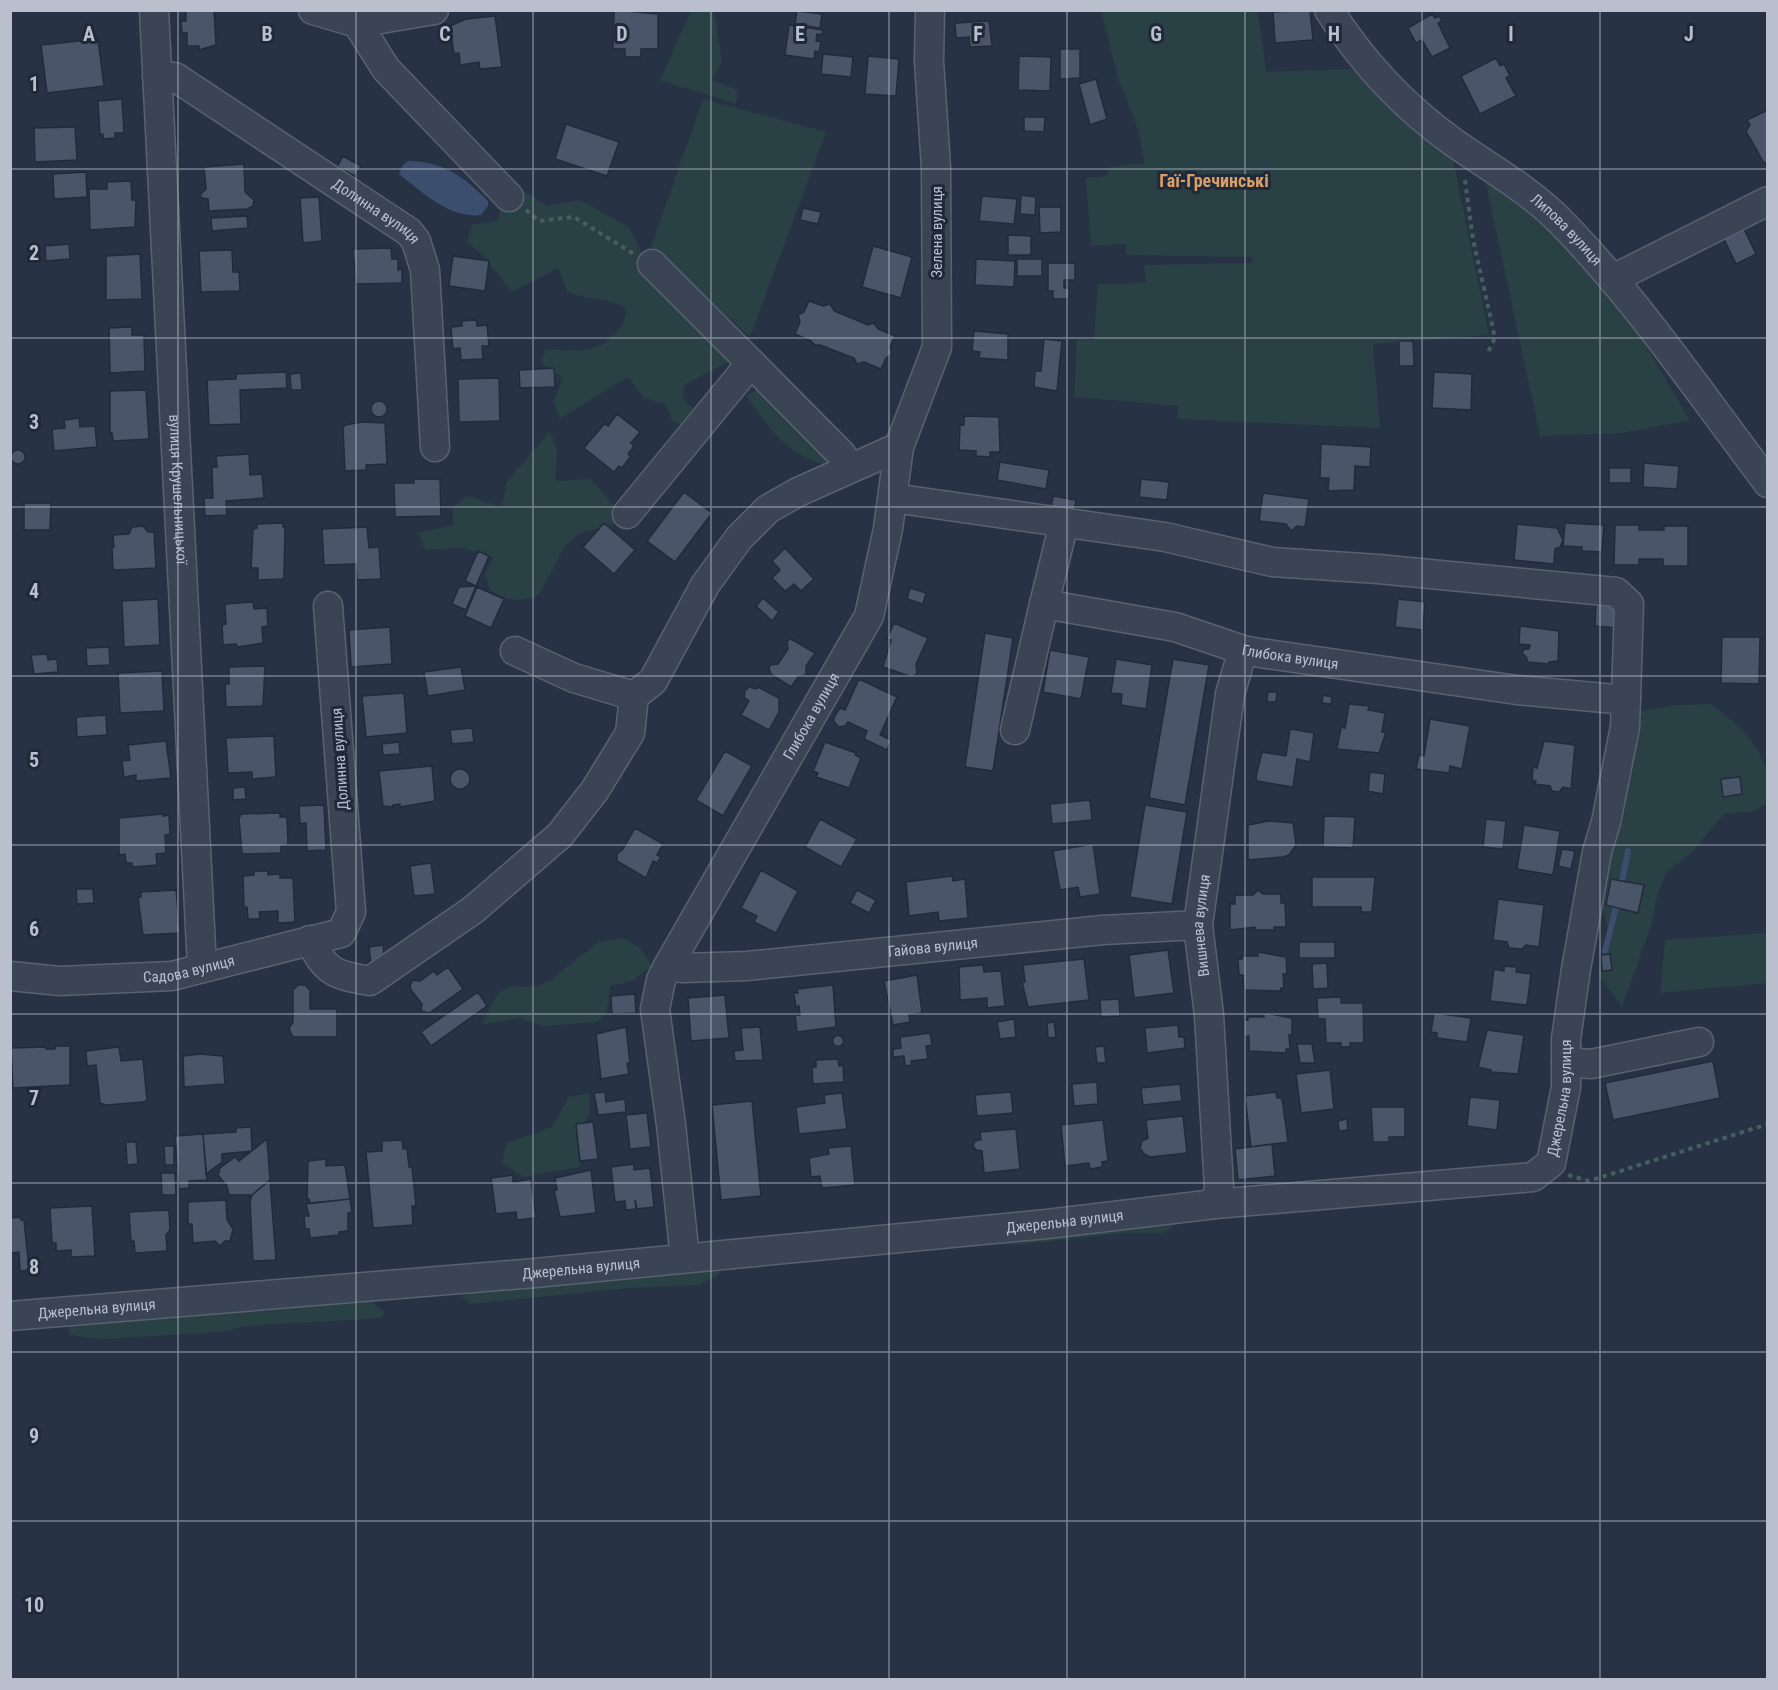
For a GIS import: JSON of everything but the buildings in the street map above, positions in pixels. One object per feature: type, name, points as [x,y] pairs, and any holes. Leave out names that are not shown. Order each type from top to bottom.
[{"type":"street","name":"вулиця Крушельницької","points":[[154,10],[202,968]]},
{"type":"street","points":[[313,10],[357,22],[434,10]]},
{"type":"street","name":"Зелена вулиця","points":[[898,447],[937,347],[936,168],[929,61],[930,10]]},
{"type":"street","name":"Липова вулиця","points":[[1329,10],[1372,70],[1409,107],[1453,142],[1524,188],[1561,222],[1613,279],[1767,483]]},
{"type":"street","points":[[357,22],[386,69],[510,196]]},
{"type":"street","name":"Долинна вулиця","points":[[157,78],[176,77],[409,232],[416,240],[425,270],[435,447]]},
{"type":"street","points":[[1613,279],[1767,201]]},
{"type":"street","points":[[651,264],[842,455],[849,468]]},
{"type":"street","points":[[627,514],[751,363]]},
{"type":"street","points":[[310,940],[321,962],[333,972],[370,981],[472,910],[560,835],[595,790],[630,733],[634,696],[652,681],[705,585],[739,538],[768,509],[849,468],[898,447]]},
{"type":"street","name":"Глибока вулиця","points":[[685,1258],[671,1125],[655,1009],[662,980],[869,616],[893,498],[898,447]]},
{"type":"street","points":[[893,498],[1064,523],[1015,730]]},
{"type":"street","name":"Джерельна вулиця","points":[[10,1316],[685,1258],[1047,1224],[1215,1204],[1533,1177],[1551,1163],[1566,1088],[1566,1039],[1576,969],[1597,852],[1606,822],[1625,727],[1629,604],[1616,592],[1378,569],[1272,562],[1165,537],[1064,523]]},
{"type":"street","name":"Глибока вулиця","points":[[1044,604],[1175,627],[1243,650],[1517,690],[1626,700]]},
{"type":"street","name":"Долинна вулиця","points":[[328,606],[351,912]]},
{"type":"street","name":"Вишнева вулиця","points":[[1215,1204],[1219,1188],[1209,1015],[1198,925],[1230,694],[1243,650]]},
{"type":"street","points":[[515,651],[574,678],[634,696]]},
{"type":"street","name":"Садова вулиця","points":[[10,976],[60,981],[172,976],[341,933],[351,912]]},
{"type":"street","name":"Гайова вулиця","points":[[668,966],[684,968],[747,966],[1126,927],[1198,925]]},
{"type":"street","points":[[1566,1062],[1591,1064],[1699,1042]]},
{"type":"path","points":[[1453,142],[1465,180],[1473,239],[1495,338],[1486,354]]},
{"type":"path","points":[[510,196],[539,221],[574,218],[651,264]]},
{"type":"path","points":[[1551,1163],[1565,1174],[1589,1181],[1767,1124]]},
{"type":"green space","points":[[691,11],[714,11],[722,61],[712,80],[738,90],[736,104],[660,80]]},
{"type":"green space","points":[[1101,11],[1258,11],[1266,72],[1360,69],[1451,150],[1489,335],[1373,344],[1380,428],[1178,419],[1178,406],[1074,397],[1077,339],[1094,340],[1098,284],[1146,283],[1144,265],[1253,263],[1252,257],[1126,255],[1126,244],[1091,246],[1086,178],[1107,176],[1108,167],[1144,163],[1139,131],[1118,78]]},
{"type":"green space","points":[[703,99],[826,132],[750,337],[651,247]]},
{"type":"green space","points":[[1497,182],[1525,196],[1611,288],[1690,420],[1623,433],[1540,436],[1486,184]]},
{"type":"green space","points":[[515,185],[547,206],[580,200],[629,227],[642,254],[674,277],[731,361],[684,385],[683,398],[695,411],[684,426],[673,421],[665,404],[644,398],[628,377],[559,419],[554,401],[563,378],[541,363],[546,349],[587,349],[604,343],[623,323],[626,316],[625,307],[567,291],[558,268],[512,292],[482,254],[467,242],[472,225],[498,221],[502,199]]},
{"type":"green space","points":[[765,384],[834,448],[827,465],[813,461],[790,448],[762,418],[746,396]]},
{"type":"green space","points":[[550,431],[557,451],[555,481],[591,479],[621,513],[615,524],[578,534],[565,546],[539,595],[520,600],[508,599],[490,590],[485,573],[494,557],[462,548],[425,550],[418,533],[453,525],[453,507],[467,496],[502,507],[507,482]]},
{"type":"green space","points":[[1711,704],[1735,723],[1755,746],[1767,773],[1766,804],[1752,812],[1725,813],[1693,851],[1666,873],[1657,895],[1652,923],[1622,1007],[1598,974],[1608,929],[1597,884],[1638,712],[1674,705]]},
{"type":"green space","points":[[1767,933],[1767,983],[1660,993],[1665,940]]},
{"type":"green space","points":[[624,938],[641,949],[652,966],[632,981],[610,986],[607,1011],[598,1022],[542,1026],[520,1018],[486,1024],[483,1022],[496,996],[510,986],[535,987],[551,980],[598,942]]},
{"type":"green space","points":[[589,1093],[589,1115],[576,1136],[580,1167],[523,1177],[502,1162],[507,1143],[552,1127],[569,1097]]},
{"type":"green space","points":[[1169,1219],[1174,1225],[1164,1233],[1126,1233],[1024,1244],[976,1245]]},
{"type":"green space","points":[[723,1265],[718,1275],[700,1285],[629,1288],[470,1304],[462,1296],[482,1285]]},
{"type":"green space","points":[[368,1299],[384,1312],[381,1318],[246,1326],[222,1332],[102,1339],[69,1335],[69,1326],[91,1320]]},
{"type":"water","points":[[408,161],[432,164],[452,172],[479,192],[488,201],[488,206],[481,215],[458,213],[447,209],[399,174],[403,165]]},
{"type":"waterway","points":[[1622,881],[1628,851]]},
{"type":"waterway","points":[[1605,951],[1616,907]]},
{"type":"district","name":"Гаї-Гречинські","points":[[1214,180]]}]
